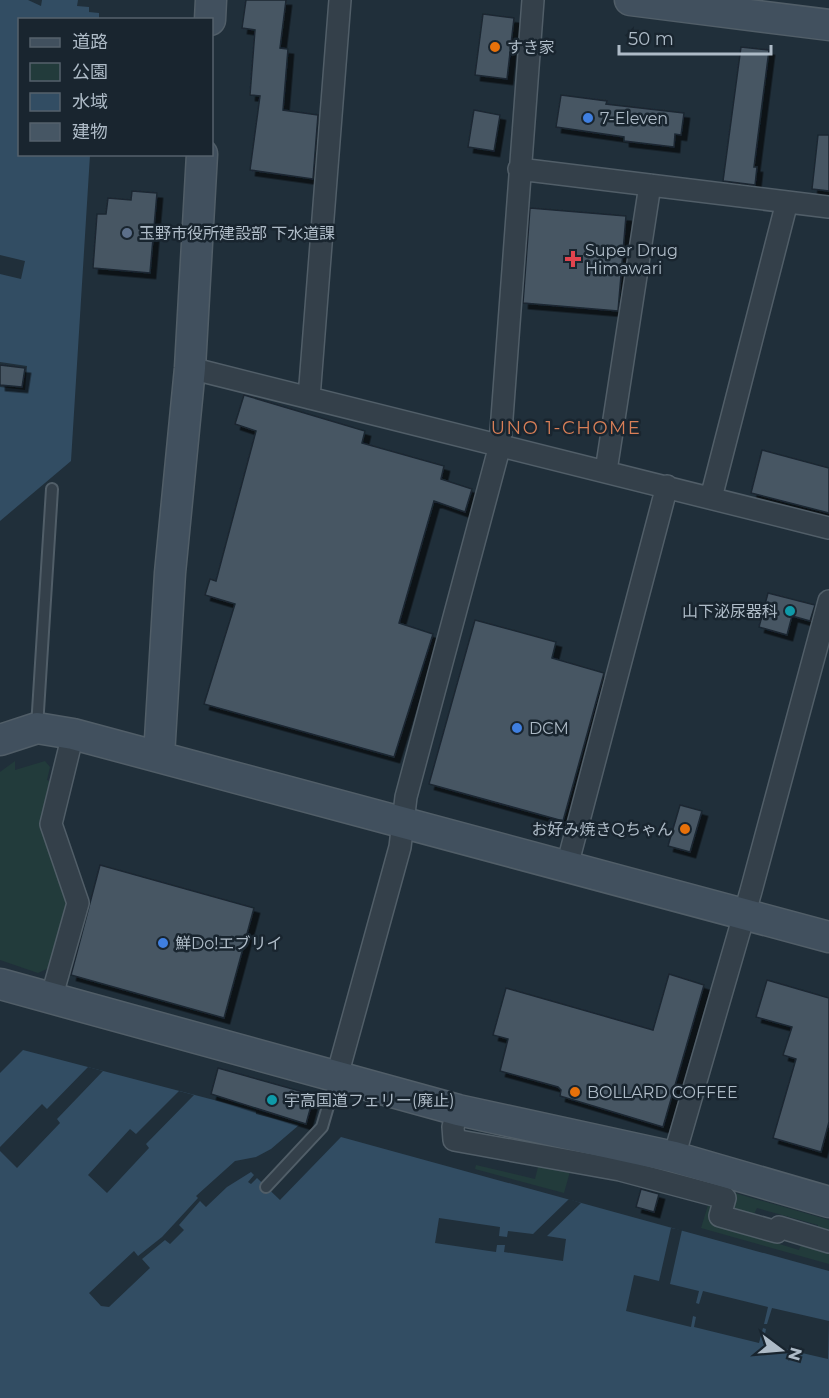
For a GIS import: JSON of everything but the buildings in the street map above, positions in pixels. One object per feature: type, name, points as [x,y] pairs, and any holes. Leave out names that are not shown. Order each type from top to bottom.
[{"type":"street","points":[[210,18],[211,0]]},
{"type":"street","points":[[309,398],[340,0]]},
{"type":"street","points":[[337,1076],[400,847],[406,797],[500,445],[532,0]]},
{"type":"street","points":[[630,0],[829,25]]},
{"type":"street","points":[[159,756],[170,573],[190,368],[202,156]]},
{"type":"street","points":[[519,169],[829,207]]},
{"type":"street","points":[[606,471],[650,185]]},
{"type":"street","points":[[711,498],[787,202]]},
{"type":"street","points":[[190,368],[829,528]]},
{"type":"street","points":[[567,866],[667,486]]},
{"type":"street","points":[[674,1157],[744,914],[829,601]]},
{"type":"street","points":[[0,740],[37,728],[73,734],[829,938]]},
{"type":"street","points":[[51,999],[78,903],[51,824],[73,734]]},
{"type":"street","points":[[0,984],[458,1110],[674,1157],[829,1202]]},
{"type":"street","points":[[458,1110],[453,1127],[454,1140],[620,1170],[725,1198],[720,1216],[777,1232],[779,1227],[829,1242]]},
{"type":"lane","points":[[37,728],[52,489]]},
{"type":"lane","points":[[266,1187],[322,1127],[337,1076]]},
{"type":"green space","points":[[15,761],[15,770],[45,761],[50,767],[47,780],[53,783],[69,903],[49,968],[38,973],[0,960],[0,772]]},
{"type":"green space","points":[[539,1163],[571,1168],[564,1193],[475,1169],[476,1165],[535,1179]]},
{"type":"green space","points":[[731,1192],[829,1220],[829,1237],[817,1234],[818,1225],[757,1208],[754,1214],[727,1206]]},
{"type":"green space","points":[[709,1202],[719,1205],[713,1224],[799,1250],[803,1238],[829,1247],[829,1264],[701,1228]]},
{"type":"water","points":[[0,0],[28,0],[41,6],[42,0],[78,0],[77,6],[89,7],[89,12],[99,13],[99,18],[18,18],[18,156],[90,156],[71,461],[0,521]]},
{"type":"water","points":[[23,1050],[256,1111],[256,1114],[299,1125],[271,1149],[256,1157],[235,1161],[196,1196],[198,1198],[162,1237],[138,1256],[134,1251],[89,1293],[101,1306],[109,1307],[150,1268],[142,1259],[165,1240],[170,1244],[184,1230],[179,1225],[200,1201],[206,1207],[227,1187],[251,1172],[254,1175],[248,1182],[251,1184],[257,1178],[280,1200],[341,1137],[829,1271],[829,1398],[0,1398],[0,1073]]},
{"type":"pier","points":[[0,255],[25,261],[21,279],[0,274]]},
{"type":"pier","points":[[0,362],[27,366],[25,390],[0,387]]},
{"type":"pier","points":[[88,1067],[103,1071],[57,1119],[60,1123],[17,1168],[0,1151],[0,1147],[42,1104],[47,1109]]},
{"type":"pier","points":[[179,1091],[194,1095],[146,1144],[149,1148],[107,1193],[88,1175],[130,1129],[136,1134]]},
{"type":"pier","points":[[569,1199],[581,1203],[547,1236],[566,1239],[563,1261],[504,1252],[505,1245],[497,1245],[496,1252],[435,1243],[439,1218],[500,1227],[499,1236],[507,1237],[508,1231],[533,1234]]},
{"type":"pier","points":[[671,1228],[682,1230],[670,1284],[699,1291],[696,1303],[699,1304],[703,1291],[768,1307],[764,1324],[767,1324],[772,1308],[829,1321],[828,1359],[763,1344],[766,1329],[763,1328],[759,1343],[694,1327],[696,1317],[693,1316],[691,1327],[626,1311],[634,1275],[659,1281]]},
{"type":"place","name":"すき家","points":[[495,47]]},
{"type":"place","name":"7-Eleven","points":[[588,118]]},
{"type":"place","name":"玉野市役所建設部 下水道課","points":[[127,233]]},
{"type":"place","name":"Super Drug Himawari","points":[[573,259]]},
{"type":"place","name":"山下泌尿器科","points":[[790,611]]},
{"type":"place","name":"DCM","points":[[517,728]]},
{"type":"place","name":"お好み焼きQちゃん","points":[[685,829]]},
{"type":"place","name":"鮮Do!エブリイ","points":[[163,943]]},
{"type":"place","name":"BOLLARD COFFEE","points":[[575,1092]]},
{"type":"place","name":"宇高国道フェリー(廃止)","points":[[272,1100]]},
{"type":"district","name":"UNO 1-CHOME","points":[[566,428]]}]
